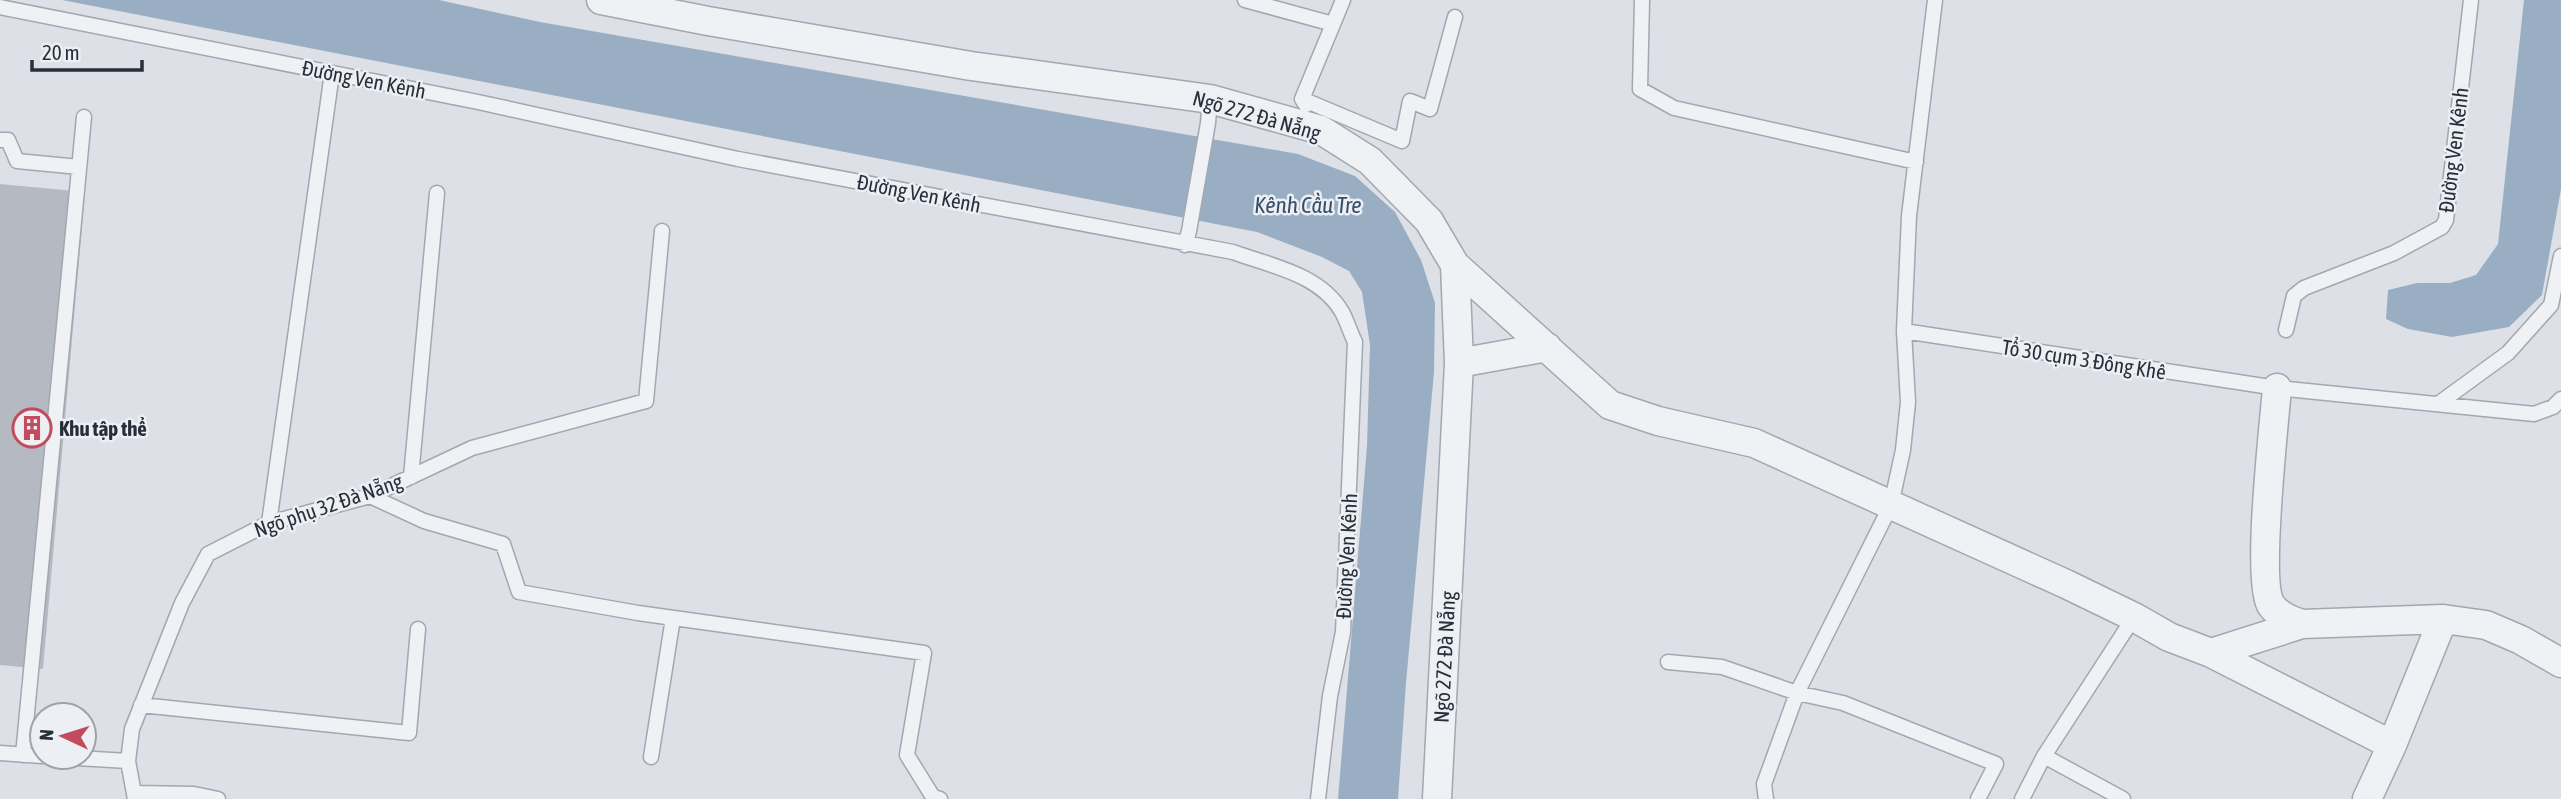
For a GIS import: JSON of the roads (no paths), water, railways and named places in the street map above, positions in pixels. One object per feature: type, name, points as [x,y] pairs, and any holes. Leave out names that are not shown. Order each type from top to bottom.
[{"type":"street","name":"Ngõ 272 Đà Nẵng","points":[[601,0],[1321,130],[1370,161],[1429,221],[1455,265],[1459,363],[1437,799]]},
{"type":"street","points":[[1455,265],[1610,405],[1658,421],[1754,443],[2134,617],[2169,637],[2211,653],[2392,745]]},
{"type":"street","points":[[1459,363],[1547,347]]},
{"type":"street","points":[[2277,388],[2263,571],[2270,603],[2284,618],[2302,624]]},
{"type":"street","points":[[2367,799],[2443,619]]},
{"type":"street","points":[[2211,653],[2302,624],[2443,619],[2486,625],[2521,640],[2561,663]]},
{"type":"lane","points":[[1245,0],[1333,23]]},
{"type":"lane","points":[[1302,99],[1343,0]]},
{"type":"lane","points":[[1642,0],[1640,89],[1674,108],[1916,162]]},
{"type":"lane","points":[[1766,799],[1763,784],[1797,693],[1891,505],[1903,450],[1908,402],[1904,331],[1909,216],[1935,0]]},
{"type":"lane","name":"Đường Ven Kênh","points":[[2286,330],[2294,296],[2304,288],[2394,253],[2442,227],[2446,220],[2471,0]]},
{"type":"lane","name":"Đường Ven Kênh","points":[[0,7],[332,73],[737,159],[1187,238],[1310,280],[1329,296],[1342,312],[1354,342],[1343,632],[1331,696],[1318,799]]},
{"type":"lane","points":[[1302,99],[1402,141],[1410,100],[1430,109],[1455,17]]},
{"type":"lane","points":[[269,523],[332,73]]},
{"type":"lane","points":[[1302,99],[1321,130]]},
{"type":"lane","points":[[1187,238],[1209,111]]},
{"type":"lane","points":[[23,755],[84,117]]},
{"type":"lane","points":[[0,140],[8,140],[17,161],[79,167]]},
{"type":"lane","points":[[411,477],[437,193]]},
{"type":"lane","name":"Ngõ phụ 32 Đà Nẵng","points":[[128,761],[132,729],[141,705],[182,603],[208,554],[269,523],[370,496],[472,448],[646,401],[662,231]]},
{"type":"lane","points":[[2438,404],[2508,353],[2551,305],[2561,256]]},
{"type":"lane","name":"Tổ 30 cụm 3 Đông Khê","points":[[1904,331],[2277,388],[2534,414],[2553,407],[2561,398]]},
{"type":"lane","points":[[370,496],[424,521],[503,544],[519,593],[673,618],[923,653],[907,755],[933,797],[940,799]]},
{"type":"lane","points":[[2022,799],[2045,756],[2134,617]]},
{"type":"lane","points":[[651,757],[673,618]]},
{"type":"lane","points":[[141,705],[409,733],[418,629]]},
{"type":"lane","points":[[1668,662],[1722,667],[1797,693],[1843,703],[1996,764],[1978,799]]},
{"type":"lane","points":[[0,753],[28,755]]},
{"type":"lane","points":[[2045,756],[2123,799]]},
{"type":"lane","points":[[98,759],[128,761],[135,796],[194,794],[218,799]]},
{"type":"water","name":"Kênh Cầu Tre","points":[[62,0],[439,0],[540,22],[1298,154],[1355,176],[1395,212],[1421,260],[1435,303],[1434,372],[1398,799],[1338,799],[1367,446],[1370,345],[1362,292],[1349,271],[1322,257],[1257,232]]},
{"type":"water","points":[[2524,0],[2561,0],[2561,189],[2542,295],[2509,327],[2452,337],[2408,329],[2386,319],[2388,290],[2417,283],[2450,283],[2476,275],[2498,244]]},
{"type":"place","name":"Khu tập thể","points":[[32,428]]}]
